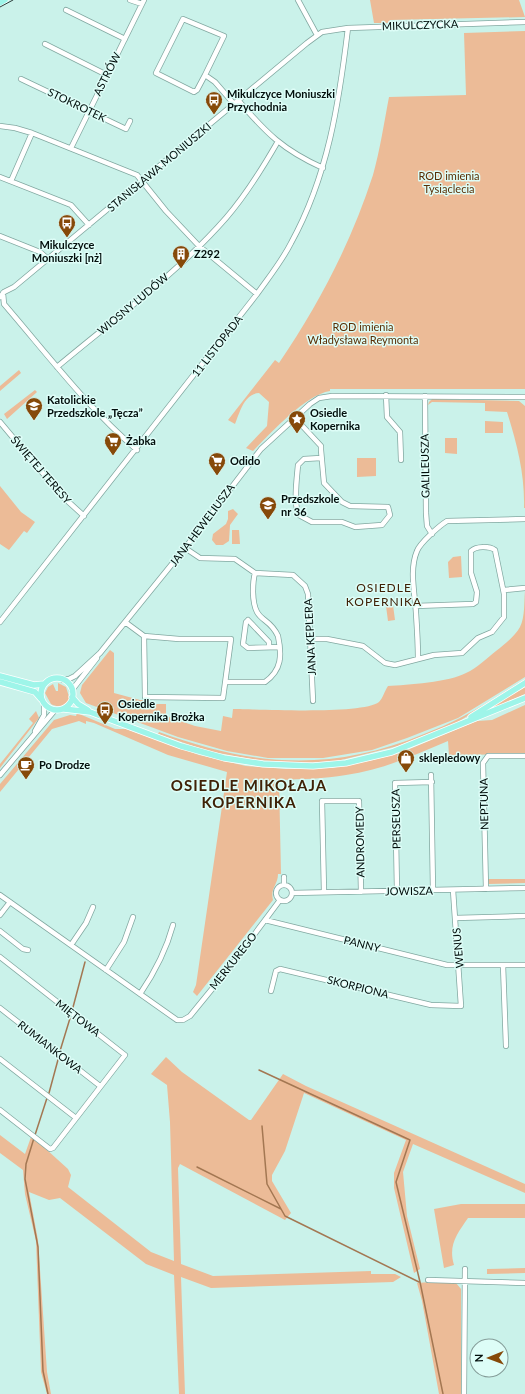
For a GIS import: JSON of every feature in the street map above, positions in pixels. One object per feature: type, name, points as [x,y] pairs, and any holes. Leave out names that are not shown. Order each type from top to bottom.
[{"type":"main road","points":[[0,3],[5,0]]},
{"type":"main road","points":[[0,676],[34,685],[44,684],[52,679],[63,680],[68,683],[72,690],[72,697],[69,704],[64,708]]},
{"type":"main road","points":[[0,682],[35,692],[43,702],[55,710],[64,708],[90,712],[208,754],[242,762],[288,766],[338,764],[373,757],[406,747],[525,698]]},
{"type":"main road","points":[[459,725],[525,683]]},
{"type":"main road","points":[[43,702],[41,691],[44,684]]},
{"type":"main road","points":[[72,697],[78,704],[90,712]]},
{"type":"street","points":[[130,0],[143,2]]},
{"type":"street","points":[[298,0],[317,35]]},
{"type":"street","name":"ASTRÓW","points":[[71,148],[143,2]]},
{"type":"street","points":[[66,10],[125,39]]},
{"type":"street","points":[[182,19],[224,36],[205,76],[197,90],[194,92],[156,74],[182,19]]},
{"type":"street","name":"MIKULCZYCKA","points":[[317,35],[327,30],[348,28],[525,22]]},
{"type":"street","name":"11 LISTOPADA","points":[[0,622],[137,450],[258,294],[292,243],[311,202],[323,168],[338,106],[348,28]]},
{"type":"street","name":"STANISŁAWA MONIUSZKI","points":[[0,297],[2,291],[14,287],[317,35]]},
{"type":"street","points":[[45,44],[107,75]]},
{"type":"street","points":[[205,76],[215,82],[277,143],[298,157],[323,168]]},
{"type":"street","name":"STOKROTEK","points":[[21,79],[126,129],[130,121]]},
{"type":"street","points":[[0,126],[15,128],[32,133],[136,174],[166,211],[199,246],[258,294]]},
{"type":"street","points":[[11,181],[32,133]]},
{"type":"street","name":"WIOSNY LUDÓW","points":[[57,367],[199,246],[241,200],[277,143]]},
{"type":"street","points":[[0,177],[71,205],[89,225]]},
{"type":"street","points":[[0,236],[40,252],[48,259]]},
{"type":"street","points":[[2,291],[2,303],[110,427],[137,450]]},
{"type":"street","points":[[386,395],[388,420],[398,430],[400,436],[401,460]]},
{"type":"street","name":"JANA HEWELIUSZA","points":[[72,690],[75,684],[94,663],[100,653],[185,548],[250,462],[314,401],[323,397],[386,395],[525,397]]},
{"type":"street","name":"GALILEUSZA","points":[[425,396],[426,514],[427,526],[432,534]]},
{"type":"street","points":[[295,418],[319,443],[321,458],[322,475],[326,486],[342,502],[350,506],[386,506],[390,508],[390,515],[379,526],[358,527],[342,522],[312,522],[302,517],[297,512],[298,465],[304,459],[321,458]]},
{"type":"street","name":"ŚWIĘTEJ TERESY","points":[[0,422],[62,496],[84,516]]},
{"type":"street","points":[[418,659],[415,606],[416,555],[420,546],[443,524],[452,520],[525,519]]},
{"type":"street","points":[[309,639],[327,639],[363,646],[385,663],[390,665],[438,654],[462,653],[478,638],[489,633],[504,617],[504,590],[495,550],[490,547],[475,548],[470,554],[471,573],[477,592],[476,602],[470,604],[415,606]]},
{"type":"street","points":[[185,548],[200,558],[235,559],[255,574],[253,581],[255,610],[277,633],[279,647],[278,668],[266,682],[226,682]]},
{"type":"street","name":"JANA KEPLERA","points":[[255,574],[290,574],[305,586],[308,594],[309,639],[313,673],[313,701]]},
{"type":"street","points":[[504,590],[525,588]]},
{"type":"street","points":[[269,647],[269,642],[248,620],[246,622],[243,644],[245,646],[248,648],[279,647]]},
{"type":"street","points":[[125,622],[144,636],[179,639],[231,639],[224,695],[220,699],[145,697],[144,636]]},
{"type":"street","name":"JANA HEWELIUSZA","points":[[63,680],[75,676],[100,653]]},
{"type":"street","points":[[33,734],[44,715],[43,702]]},
{"type":"street","points":[[0,775],[33,734],[55,710]]},
{"type":"street","name":"NEPTUNA","points":[[486,890],[483,763],[488,756],[525,756]]},
{"type":"street","points":[[431,774],[433,890]]},
{"type":"street","name":"PERSEUSZA","points":[[397,891],[395,783],[432,782]]},
{"type":"street","name":"ANDROMEDY","points":[[324,892],[322,801],[359,801],[361,892]]},
{"type":"street","points":[[284,877],[284,885]]},
{"type":"street","points":[[284,885],[289,887],[292,893]]},
{"type":"street","points":[[280,900],[277,896],[277,891],[279,887],[284,885]]},
{"type":"street","name":"JOWISZA","points":[[280,900],[288,900],[292,893],[525,888]]},
{"type":"street","name":"WENUS","points":[[453,890],[460,966],[461,1006]]},
{"type":"street","points":[[0,895],[140,994],[163,955],[173,925]]},
{"type":"street","name":"MERKUREGO","points":[[140,994],[177,1020],[188,1018],[280,900]]},
{"type":"street","points":[[0,915],[10,902]]},
{"type":"street","points":[[71,945],[86,923],[93,907]]},
{"type":"street","points":[[455,918],[525,916]]},
{"type":"street","points":[[106,970],[124,942],[134,917]]},
{"type":"street","name":"PANNY","points":[[265,920],[441,964],[460,966],[525,965]]},
{"type":"street","points":[[0,931],[23,949],[28,950]]},
{"type":"street","name":"MIĘTOWA","points":[[0,957],[125,1054],[100,1086]]},
{"type":"street","points":[[503,965],[506,1046]]},
{"type":"street","name":"SKORPIONA","points":[[271,992],[276,971],[280,968],[431,1005],[461,1006]]},
{"type":"street","name":"RUMIANKOWA","points":[[0,1008],[100,1086]]},
{"type":"street","points":[[0,1059],[76,1118]]},
{"type":"street","points":[[0,1110],[50,1149],[53,1148],[100,1086]]},
{"type":"street","points":[[464,1394],[463,1319],[465,1269]]},
{"type":"street","points":[[428,1280],[525,1283]]},
{"type":"green space","points":[[370,0],[519,0],[525,17],[390,20],[389,23],[374,23]]},
{"type":"green space","name":"ROD imienia Tysiąclecia","points":[[525,31],[525,389],[330,389],[330,391],[320,394],[299,407],[253,451],[246,448],[267,426],[269,402],[259,393],[254,394],[243,404],[235,424],[228,420],[275,360],[279,363],[321,296],[333,272],[355,225],[373,175],[389,97],[466,95],[464,33]]},
{"type":"green space","points":[[19,370],[21,373],[0,391],[0,386]]},
{"type":"green space","points":[[35,390],[37,392],[7,419],[4,414]]},
{"type":"green space","points":[[432,399],[519,401],[525,406],[525,508],[520,459],[507,412],[485,411],[485,403],[432,402],[428,405]]},
{"type":"green space","points":[[485,421],[503,422],[503,433],[485,433]]},
{"type":"green space","points":[[445,438],[457,438],[457,454],[445,453]]},
{"type":"green space","points":[[357,458],[376,458],[376,476],[357,477]]},
{"type":"green space","points":[[0,486],[21,512],[35,522],[27,533],[24,531],[9,550],[0,544]]},
{"type":"green space","points":[[233,509],[238,514],[230,525],[229,541],[223,545],[216,545],[212,540],[213,534],[226,524],[228,519],[228,511]]},
{"type":"green space","points":[[232,530],[239,530],[240,544],[232,544]]},
{"type":"green space","points":[[461,556],[462,577],[449,578],[448,562],[453,557]]},
{"type":"green space","points":[[525,591],[525,677],[458,718],[372,750],[323,758],[268,758],[227,751],[178,737],[86,703],[80,693],[82,685],[110,650],[114,653],[114,693],[140,700],[148,700],[149,704],[166,704],[166,716],[195,726],[221,731],[223,716],[232,718],[233,709],[332,710],[353,709],[369,706],[379,702],[388,686],[450,679],[466,673],[478,666],[509,640],[520,627],[524,614]]},
{"type":"green space","points":[[393,605],[395,620],[388,621],[386,606]]},
{"type":"green space","points":[[525,679],[525,681],[456,723],[398,746],[337,761],[302,763],[256,760],[208,751],[158,734],[159,732],[226,752],[259,758],[291,760],[323,759],[356,755],[389,747],[456,720]]},
{"type":"green space","points":[[58,683],[66,687],[70,700],[66,704],[59,706],[51,704],[45,693],[48,687],[53,684],[56,691],[58,691]]},
{"type":"green space","points":[[525,687],[525,694],[475,716]]},
{"type":"green space","points":[[525,705],[525,754],[449,755],[448,741],[398,761],[359,773],[313,779],[279,780],[281,874],[278,874],[277,881],[273,889],[273,900],[197,996],[193,992],[196,985],[227,772],[168,755],[94,723],[86,721],[86,724],[79,721],[52,729],[0,792],[0,784],[54,720],[70,715],[76,716],[77,713],[115,729],[126,729],[199,755],[246,766],[286,769],[332,768],[400,753],[477,721],[492,720]]},
{"type":"green space","points":[[36,711],[39,718],[0,768],[0,764],[33,723],[29,719]]},
{"type":"green space","points":[[488,879],[525,879],[525,883],[488,884]]},
{"type":"green space","points":[[166,1057],[182,1072],[249,1120],[251,1120],[283,1074],[306,1086],[525,1184],[525,1193],[413,1144],[403,1172],[407,1216],[420,1269],[414,1273],[394,1188],[394,1173],[406,1140],[304,1093],[285,1151],[272,1175],[272,1181],[291,1213],[285,1220],[180,1164],[178,1168],[181,1264],[213,1276],[371,1271],[371,1274],[395,1274],[401,1277],[393,1282],[211,1288],[181,1277],[185,1394],[179,1394],[174,1275],[146,1264],[60,1198],[49,1200],[29,1192],[38,1240],[47,1372],[51,1394],[47,1394],[41,1372],[36,1241],[25,1194],[23,1170],[0,1153],[0,1135],[25,1154],[31,1137],[36,1140],[68,1169],[71,1175],[68,1187],[151,1252],[174,1261],[170,1122],[167,1085],[151,1074]]},
{"type":"green space","points":[[461,1204],[525,1204],[525,1218],[468,1218],[457,1235],[453,1246],[452,1258],[454,1265],[444,1268],[434,1209]]},
{"type":"green space","points":[[525,1268],[525,1273],[487,1274],[487,1269]]},
{"type":"green space","points":[[417,1283],[456,1283],[461,1289],[461,1394],[439,1394],[422,1301]]},
{"type":"waterway","points":[[72,1011],[85,962]]},
{"type":"waterway","points":[[60,1051],[71,1015]]},
{"type":"waterway","points":[[49,1093],[59,1056]]},
{"type":"waterway","points":[[259,1070],[410,1140],[396,1182],[420,1282],[443,1394]]},
{"type":"waterway","points":[[35,1135],[47,1098]]},
{"type":"waterway","points":[[262,1126],[267,1184],[285,1216],[419,1282]]},
{"type":"waterway","points":[[34,1138],[26,1164],[25,1179],[38,1247],[43,1371],[48,1394]]},
{"type":"waterway","points":[[197,1167],[281,1209]]},
{"type":"tram line","points":[[0,7],[13,0]]},
{"type":"place","name":"Mikulczyce Moniuszki Przychodnia","points":[[214,115]]},
{"type":"place","name":"Mikulczyce Moniuszki [nż]","points":[[67,238]]},
{"type":"place","name":"Z292","points":[[181,269]]},
{"type":"place","name":"Katolickie Przedszkole „Tęcza”","points":[[34,421]]},
{"type":"place","name":"Osiedle Kopernika","points":[[297,434]]},
{"type":"place","name":"Żabka","points":[[113,456]]},
{"type":"place","name":"Odido","points":[[217,476]]},
{"type":"place","name":"Przedszkole nr 36","points":[[268,520]]},
{"type":"place","name":"Osiedle Kopernika Brożka","points":[[105,725]]},
{"type":"place","name":"sklepledowy","points":[[406,773]]},
{"type":"place","name":"Po Drodze","points":[[26,780]]},
{"type":"district","name":"OSIEDLE KOPERNIKA","points":[[384,595]]},
{"type":"district","name":"OSIEDLE MIKOŁAJA KOPERNIKA","points":[[249,794]]},
{"type":"park label","name":"ROD imienia Władysława Reymonta","points":[[363,333]]}]
